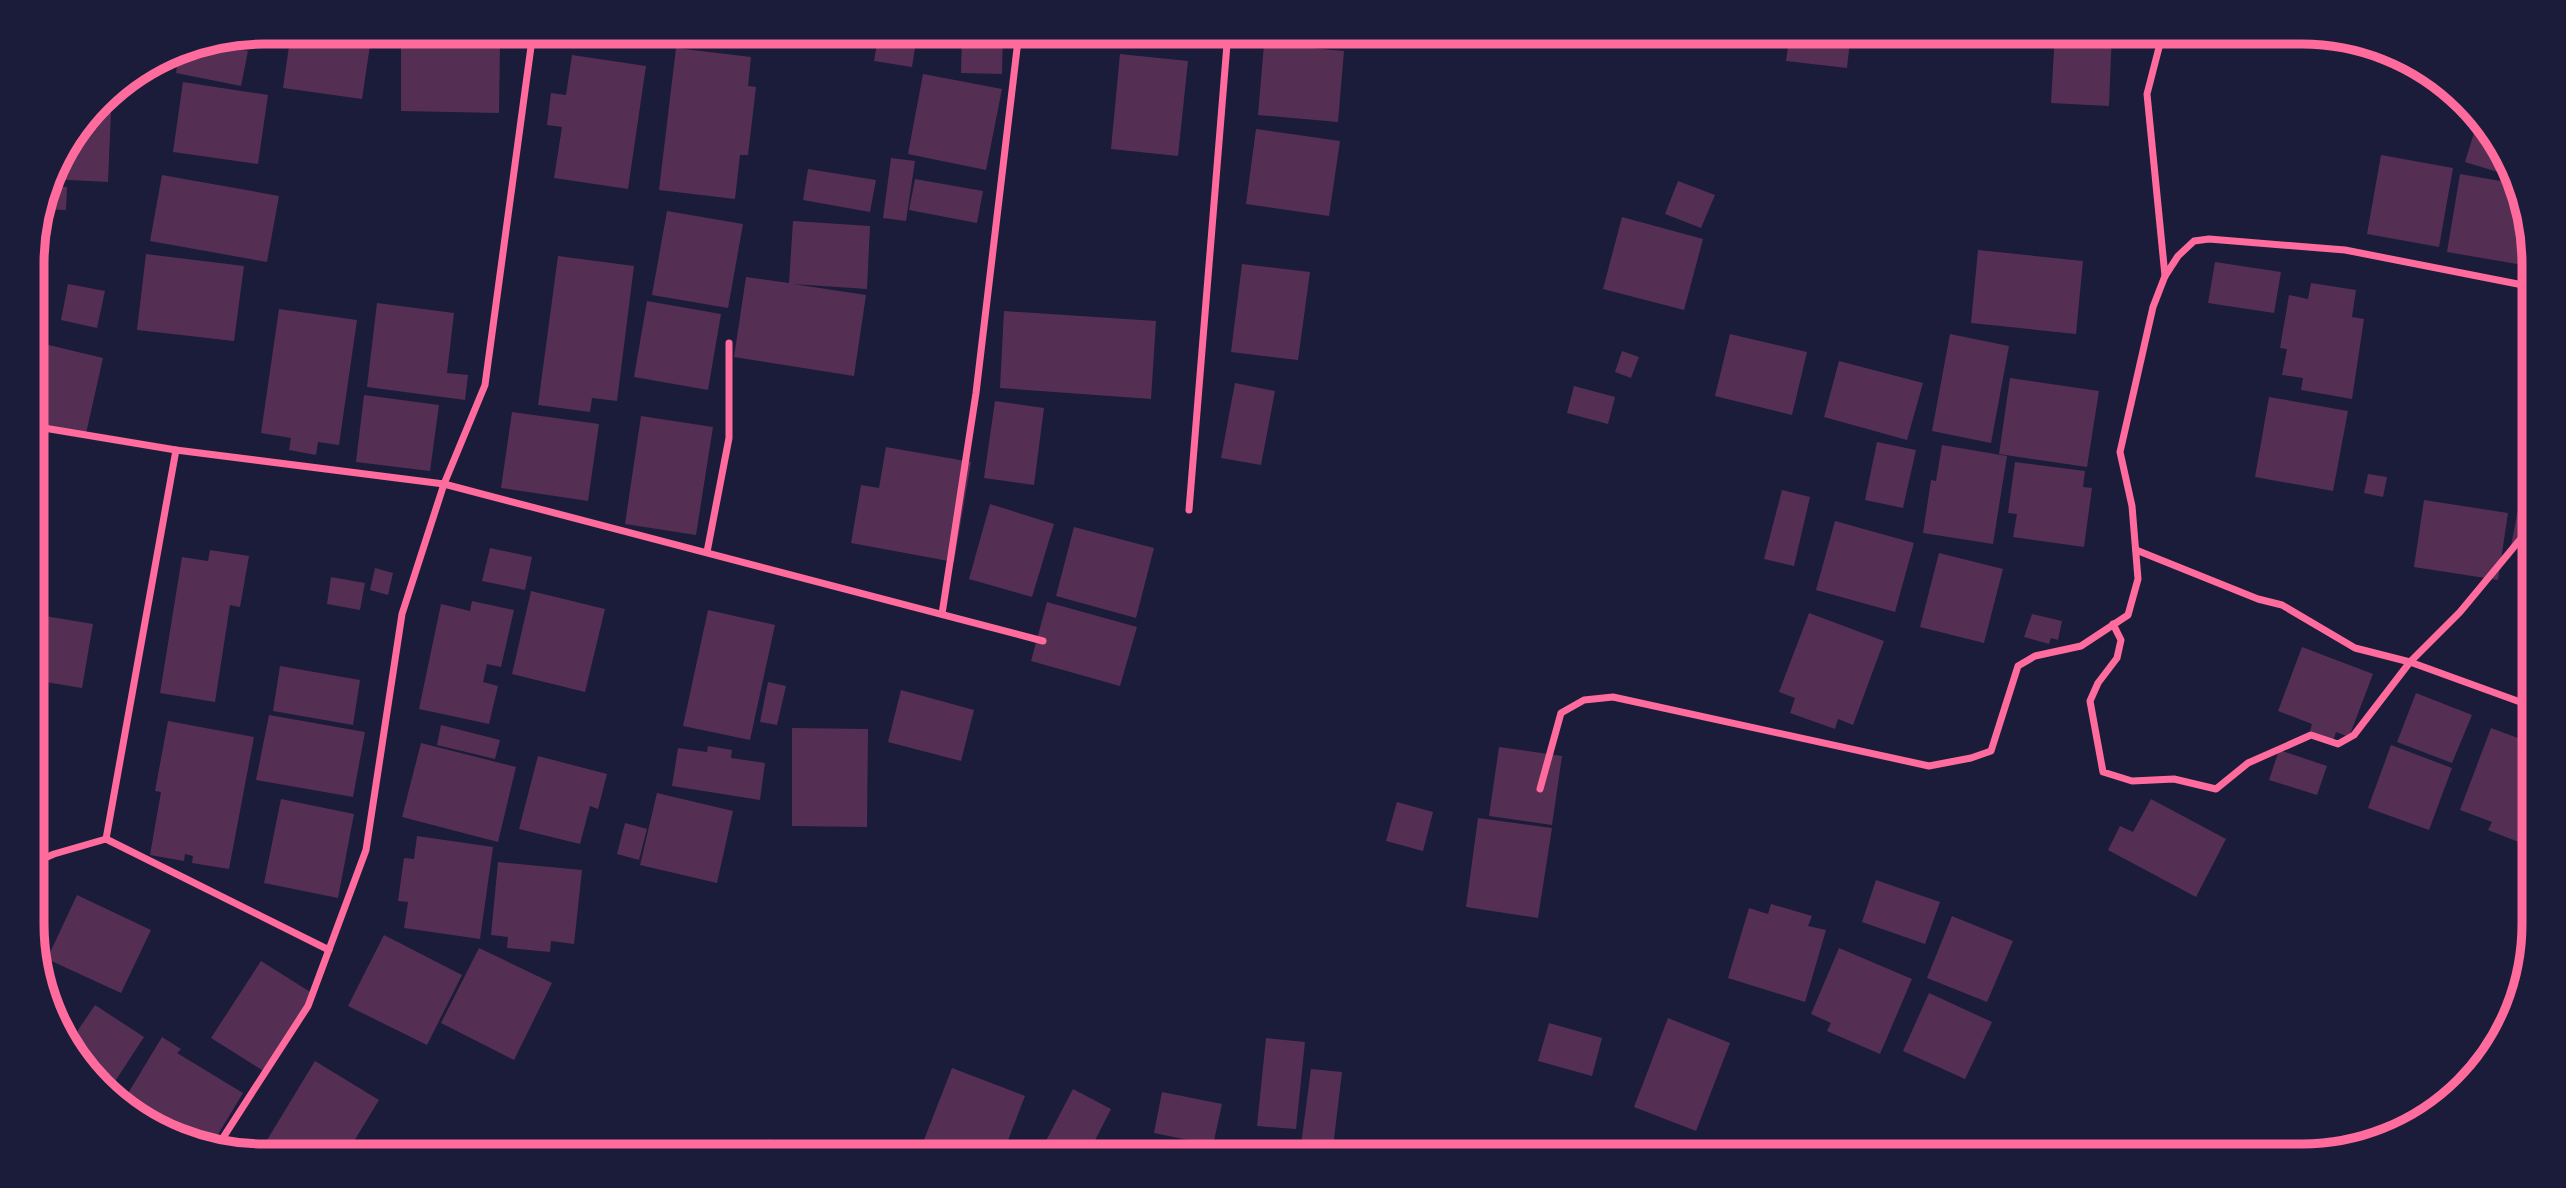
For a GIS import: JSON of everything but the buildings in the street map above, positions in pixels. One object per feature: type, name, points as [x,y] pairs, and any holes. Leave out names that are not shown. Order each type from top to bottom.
[{"type":"street","points":[[221,1140],[308,1006],[366,850],[402,614],[444,484],[485,385],[531,44]]},
{"type":"street","points":[[942,614],[976,393],[1018,44]]},
{"type":"street","points":[[1189,510],[1227,44]]},
{"type":"street","points":[[2160,44],[2147,94],[2165,276]]},
{"type":"street","points":[[1539,789],[1561,713],[1584,701],[1613,697],[1930,766],[1991,751],[2018,666],[2035,656],[2081,646],[2128,615],[2138,579],[2132,506],[2120,452],[2153,307],[2165,276],[2178,256],[2194,241],[2209,239],[2345,250],[2522,285]]},
{"type":"street","points":[[707,552],[729,438],[729,344]]},
{"type":"street","points":[[44,428],[176,450],[444,484],[1043,641]]},
{"type":"street","points":[[106,839],[176,450]]},
{"type":"street","points":[[2113,624],[2121,640],[2117,658],[2098,683],[2090,701],[2103,772],[2132,781],[2174,779],[2216,789],[2248,763],[2311,735],[2338,744],[2354,735],[2410,662],[2460,612],[2522,537]]},
{"type":"street","points":[[2136,551],[2258,599],[2282,605],[2355,648],[2410,662],[2522,703]]},
{"type":"street","points":[[44,858],[106,839],[329,950]]}]
